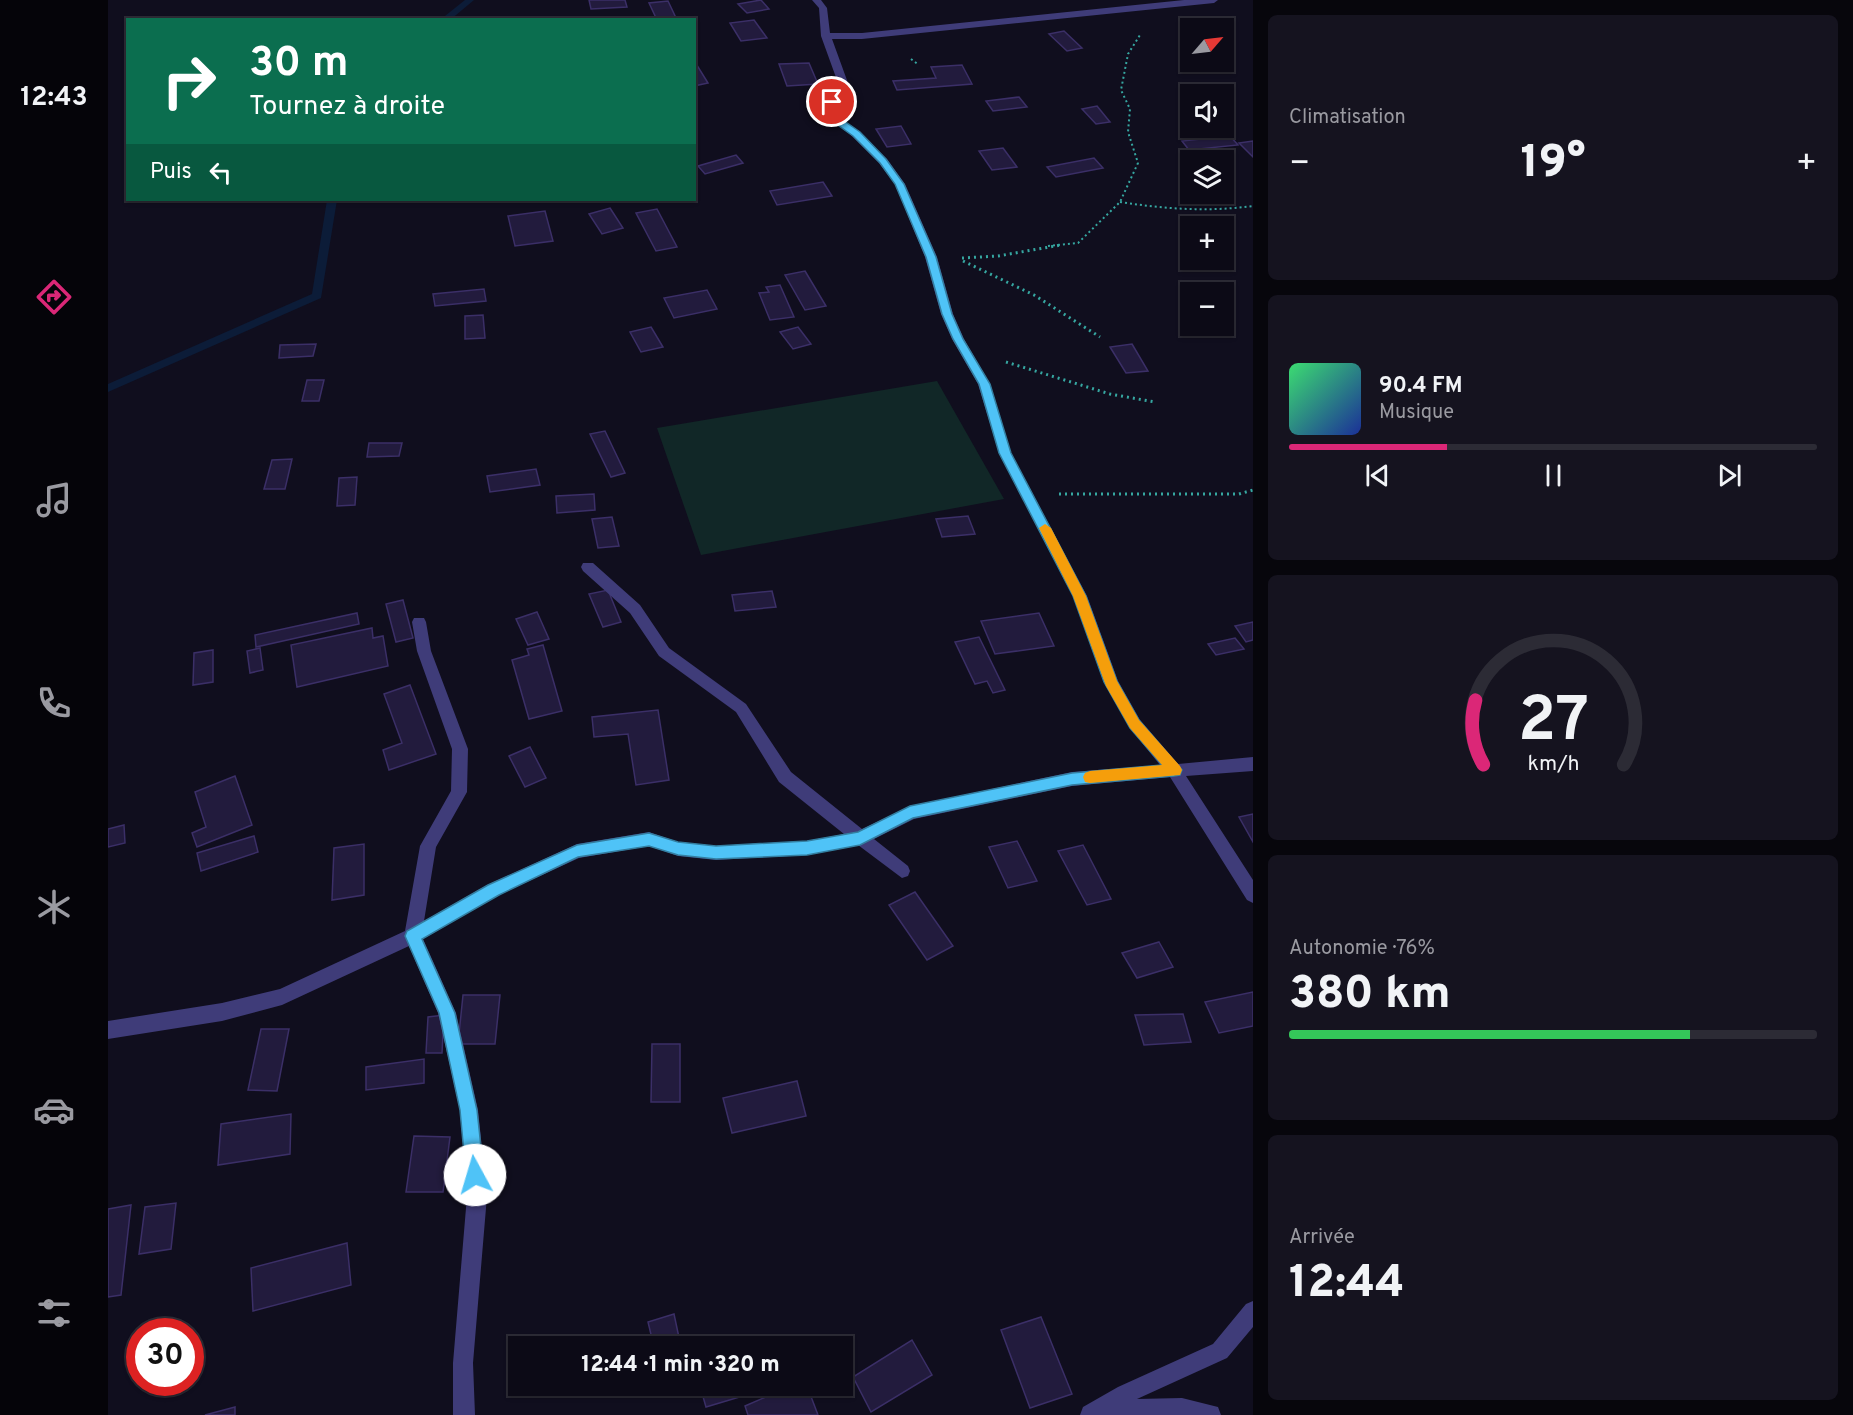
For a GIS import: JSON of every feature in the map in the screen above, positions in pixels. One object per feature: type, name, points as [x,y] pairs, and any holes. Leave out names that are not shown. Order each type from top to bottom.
[{"type":"street","points":[[816,0],[822,8],[826,36],[843,83],[832,102],[839,121],[876,154],[900,184],[931,257],[947,314],[958,339],[984,384],[1005,453],[1080,596],[1111,682],[1134,724],[1174,770],[1253,895]]},
{"type":"street","points":[[826,36],[862,36],[1090,10],[1177,5],[1214,0]]},
{"type":"street","points":[[588,567],[635,609],[664,652],[741,708],[785,777],[902,871]]},
{"type":"street","points":[[419,622],[424,651],[460,749],[459,792],[428,846],[413,936],[447,1013],[470,1121],[477,1196],[463,1363],[464,1415]]},
{"type":"street","points":[[108,1030],[222,1012],[282,997],[413,936],[493,890],[577,851],[649,839],[678,849],[716,852],[807,848],[860,838],[910,813],[1072,779],[1253,764]]},
{"type":"street","points":[[1094,1413],[1125,1394],[1220,1351],[1253,1311]]},
{"type":"street","points":[[1094,1413],[1182,1408],[1210,1415]]},
{"type":"path","points":[[1100,337],[1054,306],[992,272],[956,258],[999,256],[1041,247],[1078,243],[1120,202],[1138,163],[1128,132],[1130,109],[1121,90],[1128,54],[1148,23],[1177,5]]},
{"type":"path","points":[[1120,202],[1196,212],[1226,211],[1253,206]]},
{"type":"path","points":[[958,339],[1012,365],[1110,394],[1155,402]]},
{"type":"path","points":[[1028,494],[1239,494],[1253,490]]},
{"type":"green space","points":[[937,381],[1004,499],[701,555],[657,428]]},
{"type":"building","points":[[589,0],[625,0],[627,7],[591,9]]},
{"type":"building","points":[[761,0],[769,9],[747,13],[738,4]]},
{"type":"building","points":[[668,1],[676,18],[656,18],[649,3]]},
{"type":"building","points":[[754,20],[767,38],[741,41],[730,23]]},
{"type":"building","points":[[1064,31],[1082,48],[1067,51],[1049,34]]},
{"type":"building","points":[[809,63],[818,84],[787,86],[779,64]]},
{"type":"building","points":[[696,64],[708,83],[696,86]]},
{"type":"building","points":[[962,65],[972,84],[897,90],[893,81],[936,78],[931,67]]},
{"type":"building","points":[[1019,97],[1027,107],[993,111],[986,101]]},
{"type":"building","points":[[1097,106],[1110,122],[1096,124],[1082,109]]},
{"type":"building","points":[[901,126],[911,144],[887,147],[876,129]]},
{"type":"building","points":[[1232,138],[1238,145],[1189,150],[1182,141]]},
{"type":"building","points":[[1253,141],[1253,157],[1239,143]]},
{"type":"building","points":[[1003,148],[1017,167],[992,170],[979,151]]},
{"type":"building","points":[[736,155],[743,163],[705,174],[698,166]]},
{"type":"building","points":[[1094,158],[1103,168],[1056,177],[1047,167]]},
{"type":"building","points":[[823,182],[832,196],[777,205],[770,191]]},
{"type":"building","points":[[610,208],[623,228],[602,234],[589,214]]},
{"type":"building","points":[[657,209],[677,247],[656,251],[636,213]]},
{"type":"building","points":[[545,211],[553,241],[515,246],[508,216]]},
{"type":"building","points":[[805,271],[826,306],[805,310],[785,275]]},
{"type":"building","points":[[780,285],[794,317],[770,320],[759,293],[769,292],[766,287]]},
{"type":"building","points":[[484,289],[486,301],[435,306],[433,294]]},
{"type":"building","points":[[707,290],[717,309],[674,318],[664,298]]},
{"type":"building","points":[[483,315],[485,338],[465,339],[465,316]]},
{"type":"building","points":[[651,327],[663,347],[641,352],[630,332]]},
{"type":"building","points":[[798,327],[811,344],[793,349],[780,332]]},
{"type":"building","points":[[316,344],[313,356],[279,358],[280,345]]},
{"type":"building","points":[[1132,344],[1148,371],[1126,373],[1110,347]]},
{"type":"building","points":[[307,380],[324,380],[319,401],[302,401]]},
{"type":"building","points":[[605,431],[625,473],[611,477],[590,434]]},
{"type":"building","points":[[369,443],[402,443],[399,456],[367,457]]},
{"type":"building","points":[[292,459],[285,489],[264,489],[272,460]]},
{"type":"building","points":[[536,469],[540,485],[490,492],[487,476]]},
{"type":"building","points":[[357,477],[355,505],[337,506],[339,478]]},
{"type":"building","points":[[594,494],[595,510],[557,513],[556,496]]},
{"type":"building","points":[[968,516],[975,534],[942,537],[936,519]]},
{"type":"building","points":[[612,517],[619,546],[598,548],[592,519]]},
{"type":"building","points":[[608,590],[621,622],[603,627],[589,594]]},
{"type":"building","points":[[772,591],[776,607],[735,611],[732,595]]},
{"type":"building","points":[[403,600],[413,638],[396,642],[386,604]]},
{"type":"building","points":[[537,612],[549,639],[528,645],[516,619]]},
{"type":"building","points":[[357,613],[359,624],[256,647],[255,635]]},
{"type":"building","points":[[1039,613],[1054,646],[995,654],[981,621]]},
{"type":"building","points":[[1253,622],[1253,640],[1246,642],[1235,626]]},
{"type":"building","points":[[372,628],[373,638],[383,636],[388,666],[297,687],[291,645]]},
{"type":"building","points":[[979,637],[1005,690],[993,693],[987,681],[975,684],[955,642]]},
{"type":"building","points":[[1235,638],[1244,649],[1216,655],[1208,644]]},
{"type":"building","points":[[543,645],[562,711],[529,719],[512,660],[529,655],[527,649]]},
{"type":"building","points":[[260,648],[263,670],[250,673],[247,651]]},
{"type":"building","points":[[213,650],[213,682],[193,685],[194,653]]},
{"type":"building","points":[[410,685],[436,754],[389,770],[383,750],[402,743],[384,694]]},
{"type":"building","points":[[658,710],[669,780],[636,785],[628,734],[594,737],[592,717]]},
{"type":"building","points":[[530,747],[546,778],[525,787],[509,756]]},
{"type":"building","points":[[235,776],[252,825],[197,847],[192,833],[206,827],[195,792]]},
{"type":"building","points":[[1253,814],[1253,842],[1239,817]]},
{"type":"building","points":[[124,825],[125,843],[108,847],[108,829]]},
{"type":"building","points":[[254,836],[258,852],[201,871],[197,853]]},
{"type":"building","points":[[1017,841],[1037,881],[1008,888],[989,847]]},
{"type":"building","points":[[364,844],[364,895],[332,900],[334,848]]},
{"type":"building","points":[[1083,845],[1111,899],[1087,905],[1058,851]]},
{"type":"building","points":[[915,892],[953,946],[927,960],[889,905]]},
{"type":"building","points":[[1159,942],[1173,967],[1137,978],[1122,953]]},
{"type":"building","points":[[1253,992],[1253,1026],[1219,1033],[1205,1002]]},
{"type":"building","points":[[463,995],[500,995],[495,1044],[458,1044]]},
{"type":"building","points":[[1183,1014],[1191,1042],[1144,1045],[1135,1015]]},
{"type":"building","points":[[444,1015],[442,1053],[426,1053],[428,1017]]},
{"type":"building","points":[[261,1029],[289,1029],[277,1091],[248,1090]]},
{"type":"building","points":[[652,1044],[680,1044],[680,1102],[651,1102]]},
{"type":"building","points":[[424,1059],[424,1083],[366,1090],[366,1067]]},
{"type":"building","points":[[797,1081],[806,1116],[732,1133],[723,1098]]},
{"type":"building","points":[[291,1114],[290,1154],[218,1165],[221,1124]]},
{"type":"building","points":[[414,1136],[450,1137],[443,1192],[406,1192]]},
{"type":"building","points":[[176,1203],[171,1249],[139,1254],[145,1207]]},
{"type":"building","points":[[131,1205],[121,1295],[108,1297],[108,1209]]},
{"type":"building","points":[[347,1243],[351,1285],[253,1311],[251,1268]]},
{"type":"building","points":[[674,1314],[679,1336],[651,1336],[648,1322]]},
{"type":"building","points":[[1041,1317],[1072,1394],[1030,1408],[1001,1330]]},
{"type":"building","points":[[912,1340],[932,1375],[871,1412],[853,1377]]},
{"type":"building","points":[[703,1396],[743,1396],[706,1407]]},
{"type":"building","points":[[768,1396],[811,1396],[818,1415],[748,1415],[745,1406]]},
{"type":"building","points":[[235,1407],[235,1415],[205,1415]]},
{"type":"waterway","points":[[447,18],[470,0]]},
{"type":"waterway","points":[[108,388],[317,296],[332,201]]},
{"type":"slow traffic","points":[[1045,528],[1080,596],[1111,682],[1134,724],[1174,770],[1090,777]]},
{"type":"route","points":[[475,1175],[469,1110],[447,1013],[413,936],[493,890],[577,851],[649,839],[678,849],[716,852],[807,848],[860,838],[910,813],[1072,779],[1174,770],[1134,724],[1111,682],[1080,596],[1005,453],[984,384],[958,339],[947,314],[931,257],[900,184],[883,161],[856,134],[839,121],[832,102]]}]
